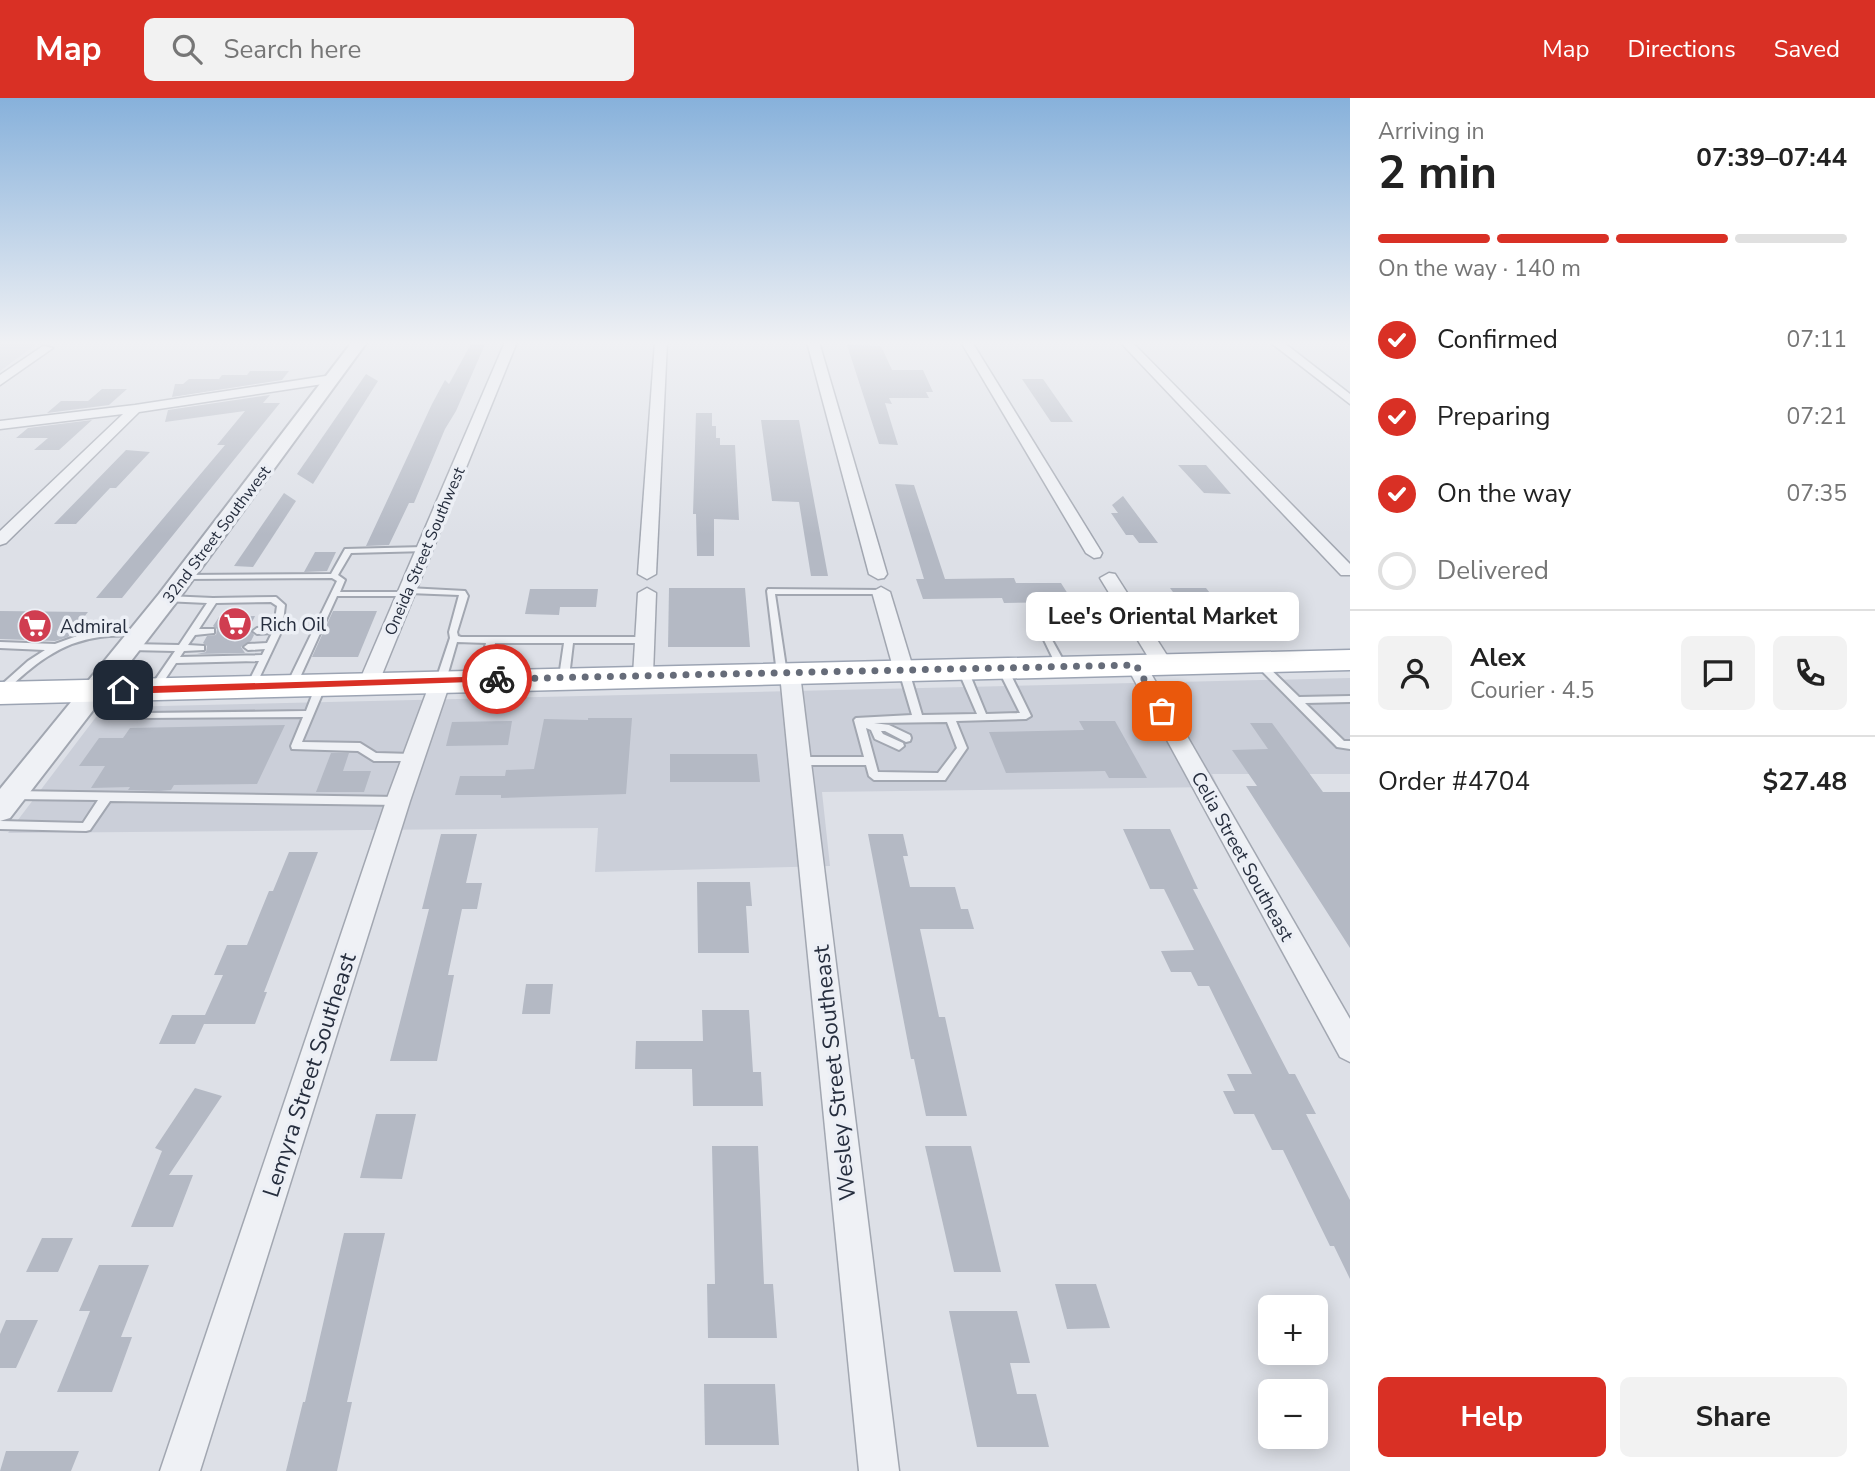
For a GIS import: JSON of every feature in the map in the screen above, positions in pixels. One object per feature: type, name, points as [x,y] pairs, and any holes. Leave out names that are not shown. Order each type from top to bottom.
[{"type":"main road","points":[[0,692],[152,689],[258,672],[307,683],[1350,660]]},
{"type":"street","points":[[0,425],[154,406]]},
{"type":"street","name":"32nd Street Southwest","points":[[6,803],[167,599],[312,406]]},
{"type":"street","name":"Oneida Street Southwest","points":[[369,682],[484,406]]},
{"type":"street","points":[[643,675],[657,406]]},
{"type":"street","points":[[831,406],[904,671]]},
{"type":"street","points":[[1005,406],[1094,553]]},
{"type":"street","points":[[1187,406],[1347,571]]},
{"type":"street","points":[[0,540],[135,409]]},
{"type":"street","name":"Celia Street Southeast","points":[[1109,578],[1140,627],[1150,665],[1350,1047]]},
{"type":"street","name":"Wesley Street Southeast","points":[[786,674],[800,761],[879,1471]]},
{"type":"street","name":"Lemyra Street Southeast","points":[[180,1471],[398,801],[441,680]]},
{"type":"lane","points":[[334,576],[348,551],[424,549]]},
{"type":"lane","points":[[183,577],[334,576],[341,580],[307,683],[309,714],[296,746],[360,747],[374,757],[413,758]]},
{"type":"lane","points":[[786,674],[771,591],[880,583]]},
{"type":"lane","points":[[335,594],[462,593],[464,596],[453,632],[454,638],[441,680]]},
{"type":"lane","points":[[167,599],[274,599],[281,605],[278,629],[258,672],[173,660]]},
{"type":"lane","points":[[213,601],[139,706],[142,716],[309,714]]},
{"type":"lane","points":[[1062,667],[1048,640],[1049,628],[1140,627]]},
{"type":"lane","points":[[257,631],[278,629]]},
{"type":"lane","points":[[0,692],[28,663],[57,647],[106,631],[136,639],[201,648]]},
{"type":"lane","points":[[192,632],[211,631]]},
{"type":"lane","points":[[454,638],[644,640]]},
{"type":"lane","points":[[482,679],[492,640]]},
{"type":"lane","points":[[564,677],[569,640]]},
{"type":"lane","points":[[0,645],[57,647]]},
{"type":"lane","points":[[248,647],[271,646]]},
{"type":"lane","points":[[1258,662],[1340,744],[1350,745]]},
{"type":"lane","points":[[859,720],[1026,716],[1003,669]]},
{"type":"lane","points":[[962,670],[983,717]]},
{"type":"lane","points":[[904,671],[918,718]]},
{"type":"lane","points":[[1296,700],[1350,699]]},
{"type":"lane","points":[[859,720],[874,776],[941,777],[945,764],[962,748],[950,718]]},
{"type":"lane","points":[[859,720],[875,728],[879,736],[903,742]]},
{"type":"lane","points":[[800,761],[870,761]]},
{"type":"lane","points":[[0,825],[86,827],[106,798]]},
{"type":"lane","points":[[6,803],[106,798],[398,801]]},
{"type":"shaded area","points":[[1350,678],[1350,774],[1212,774],[1218,787],[822,792],[830,866],[595,872],[598,828],[8,833],[96,717],[120,707]]},
{"type":"building","points":[[55,406],[101,406],[47,413]]},
{"type":"building","points":[[195,406],[278,406],[122,598],[96,598],[225,445],[217,445],[245,411],[165,422],[168,410]]},
{"type":"building","points":[[344,406],[362,406],[313,484],[297,474]]},
{"type":"building","points":[[431,406],[458,406],[445,429],[414,503],[409,503],[389,545],[366,546]]},
{"type":"building","points":[[867,406],[886,406],[898,445],[879,444]]},
{"type":"building","points":[[1040,406],[1062,406],[1073,422],[1051,422]]},
{"type":"building","points":[[696,413],[712,413],[712,426],[716,426],[716,438],[720,438],[720,445],[735,445],[739,520],[714,519],[714,556],[697,556],[696,514],[693,514]]},
{"type":"building","points":[[92,420],[59,450],[34,450],[48,438],[16,438],[28,428]]},
{"type":"building","points":[[761,420],[799,420],[828,576],[811,576],[799,502],[772,501]]},
{"type":"building","points":[[126,450],[150,452],[76,524],[54,524]]},
{"type":"building","points":[[1178,465],[1206,465],[1231,494],[1204,493]]},
{"type":"building","points":[[895,484],[914,485],[945,579],[1014,578],[1016,583],[1061,583],[1073,602],[1004,603],[1002,598],[923,599],[916,579],[924,579]]},
{"type":"building","points":[[284,493],[296,501],[253,567],[234,566]]},
{"type":"building","points":[[1123,496],[1158,543],[1139,543],[1133,535],[1126,535],[1111,513],[1118,513],[1112,505]]},
{"type":"building","points":[[315,552],[336,552],[327,571],[304,572]]},
{"type":"building","points":[[669,588],[745,588],[750,647],[668,647]]},
{"type":"building","points":[[1170,588],[1206,588],[1224,611],[1278,611],[1292,627],[1201,630]]},
{"type":"building","points":[[530,589],[598,589],[596,607],[560,607],[559,615],[525,614]]},
{"type":"building","points":[[0,611],[88,612],[68,637],[55,641],[0,639]]},
{"type":"building","points":[[333,611],[377,611],[358,657],[312,657]]},
{"type":"building","points":[[255,616],[248,630],[254,635],[251,641],[241,647],[245,653],[197,654],[206,652],[207,646],[203,643],[207,636],[216,635],[217,629],[213,626],[219,617]]},
{"type":"building","points":[[632,718],[626,794],[501,798],[501,795],[455,795],[460,776],[505,776],[506,770],[534,769],[544,719]]},
{"type":"building","points":[[512,721],[508,745],[446,746],[452,722]]},
{"type":"building","points":[[1079,721],[1115,721],[1147,778],[1109,778],[1105,771],[1006,773],[989,732],[1084,730]]},
{"type":"building","points":[[1250,723],[1272,723],[1323,792],[1350,792],[1350,948],[1246,786],[1257,786],[1232,750],[1268,749]]},
{"type":"building","points":[[285,725],[257,784],[174,785],[171,790],[159,791],[128,790],[130,787],[91,788],[105,766],[79,766],[99,738],[123,738],[130,728]]},
{"type":"building","points":[[331,753],[349,753],[343,771],[371,771],[364,792],[316,792]]},
{"type":"building","points":[[670,754],[757,754],[760,782],[670,782]]},
{"type":"building","points":[[1123,829],[1170,829],[1198,889],[1193,889],[1289,1074],[1295,1074],[1316,1114],[1306,1114],[1350,1200],[1350,1279],[1334,1246],[1330,1246],[1283,1150],[1272,1150],[1254,1114],[1234,1114],[1223,1091],[1235,1091],[1227,1074],[1252,1074],[1209,986],[1198,986],[1191,972],[1171,972],[1161,951],[1194,950],[1164,889],[1150,889]]},
{"type":"building","points":[[441,834],[477,834],[466,883],[482,883],[477,909],[462,909],[448,975],[454,975],[437,1061],[390,1061],[429,909],[422,909]]},
{"type":"building","points":[[868,834],[903,834],[908,856],[903,856],[910,887],[955,887],[961,909],[968,909],[974,929],[920,929],[939,1017],[945,1017],[967,1116],[926,1116],[914,1059],[911,1059]]},
{"type":"building","points":[[289,852],[318,852],[264,992],[267,992],[255,1024],[204,1024],[195,1044],[159,1044],[172,1015],[205,1015],[223,975],[214,975],[227,945],[247,945],[269,891],[273,891]]},
{"type":"building","points":[[697,882],[750,882],[752,906],[746,906],[749,953],[698,953]]},
{"type":"building","points":[[526,984],[553,984],[550,1014],[522,1014]]},
{"type":"building","points":[[702,1010],[749,1010],[753,1072],[761,1072],[763,1106],[693,1106],[692,1069],[635,1069],[636,1041],[703,1041]]},
{"type":"building","points":[[195,1088],[222,1096],[169,1175],[193,1175],[173,1227],[131,1227],[162,1151],[155,1148]]},
{"type":"building","points":[[376,1114],[416,1114],[402,1179],[360,1178]]},
{"type":"building","points":[[712,1146],[758,1146],[764,1284],[773,1284],[777,1338],[708,1338],[707,1284],[715,1284]]},
{"type":"building","points":[[925,1146],[971,1146],[1001,1272],[954,1272]]},
{"type":"building","points":[[344,1233],[385,1233],[347,1402],[352,1402],[337,1471],[286,1471],[305,1402]]},
{"type":"building","points":[[42,1238],[73,1238],[58,1272],[26,1272]]},
{"type":"building","points":[[99,1265],[149,1265],[121,1337],[132,1337],[112,1392],[57,1392],[90,1311],[79,1311]]},
{"type":"building","points":[[1055,1284],[1096,1284],[1110,1328],[1067,1329]]},
{"type":"building","points":[[949,1311],[1017,1311],[1030,1363],[1010,1363],[1017,1394],[1036,1394],[1049,1447],[977,1447]]},
{"type":"building","points":[[6,1320],[38,1320],[16,1368],[0,1368],[0,1334]]},
{"type":"building","points":[[704,1384],[775,1384],[779,1445],[705,1445]]},
{"type":"building","points":[[6,1451],[79,1451],[71,1471],[0,1471]]},
{"type":"way so far","points":[[497,679],[1136,665],[1162,711]]},
{"type":"place","name":"Rich Oil","points":[[235,624]]},
{"type":"place","name":"Admiral","points":[[35,626]]},
{"type":"place","name":"Lee's Oriental Market","points":[[1162,711]]},
{"type":"route","points":[[123,690],[497,679]]}]
